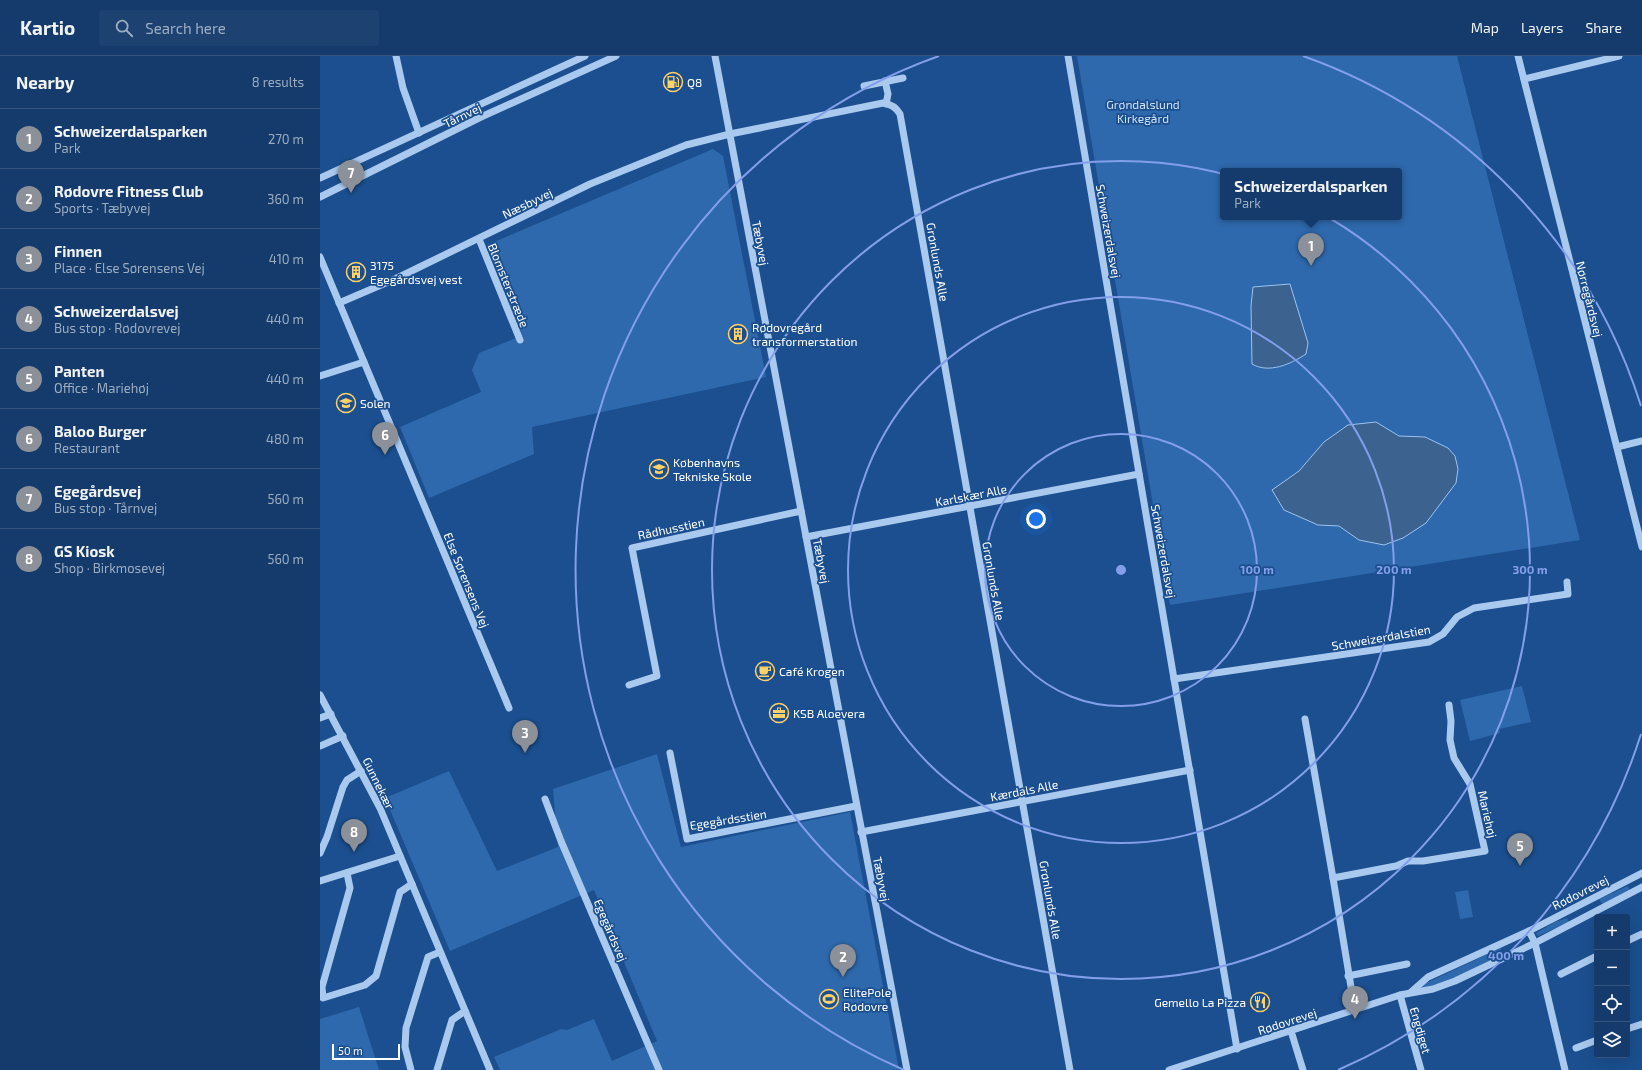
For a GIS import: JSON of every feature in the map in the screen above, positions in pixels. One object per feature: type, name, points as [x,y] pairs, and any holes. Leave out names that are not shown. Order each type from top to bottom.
[{"type":"street","points":[[396,56],[403,88],[419,133]]},
{"type":"street","name":"Tårnvej","points":[[320,178],[585,56]]},
{"type":"street","name":"Tårnvej","points":[[320,197],[475,120],[616,56]]},
{"type":"street","name":"Tæbyvej","points":[[715,56],[907,1070]]},
{"type":"street","name":"Schweizerdalsvej","points":[[1068,56],[1237,1049]]},
{"type":"street","name":"Nørregårdsvej","points":[[1518,56],[1642,547]]},
{"type":"street","points":[[1524,79],[1619,56]]},
{"type":"street","points":[[864,86],[903,78]]},
{"type":"street","points":[[730,134],[886,104],[888,94],[885,81]]},
{"type":"street","name":"Grønlunds Alle","points":[[886,104],[895,108],[900,114],[1070,1070]]},
{"type":"street","name":"Næsbyvej","points":[[339,302],[479,239],[600,180],[686,145],[730,134]]},
{"type":"street","name":"Blomsterstræde","points":[[479,239],[520,340]]},
{"type":"street","name":"Else Sørensens Vej","points":[[320,257],[510,708]]},
{"type":"street","points":[[320,376],[364,362]]},
{"type":"street","points":[[1617,447],[1642,441]]},
{"type":"street","name":"Karlskær Alle","points":[[806,537],[1139,474]]},
{"type":"street","name":"Rådhusstien","points":[[629,686],[657,676],[632,548],[802,511]]},
{"type":"street","name":"Schweizerdalstien","points":[[1174,680],[1428,642],[1443,634],[1457,617],[1474,608],[1568,594],[1567,582]]},
{"type":"street","name":"Gunnekær","points":[[320,695],[380,808],[489,1070]]},
{"type":"street","name":"Mariehøj","points":[[1333,878],[1396,866],[1408,860],[1423,862],[1485,851],[1470,784],[1454,758],[1450,740],[1451,722],[1449,705]]},
{"type":"street","points":[[320,718],[331,714]]},
{"type":"street","points":[[1305,719],[1333,878],[1354,1010]]},
{"type":"street","points":[[320,746],[343,736]]},
{"type":"street","name":"Egegårdsstien","points":[[670,753],[687,839],[856,806]]},
{"type":"street","name":"Kærdals Alle","points":[[861,832],[1190,770]]},
{"type":"street","points":[[320,853],[327,837],[343,787],[347,780],[361,771]]},
{"type":"street","name":"Egegårdsvej","points":[[545,798],[565,851],[659,1070]]},
{"type":"street","points":[[320,881],[400,856]]},
{"type":"street","points":[[348,873],[350,888],[322,987],[322,998],[365,985],[376,976],[400,892],[412,884]]},
{"type":"street","name":"Rødovrevej","points":[[1411,992],[1428,977],[1529,931],[1642,874]]},
{"type":"street","name":"Rødovrevej","points":[[1169,1070],[1400,995],[1434,989],[1455,981],[1535,943],[1642,887]]},
{"type":"street","points":[[1529,931],[1535,943],[1565,1070]]},
{"type":"street","points":[[1630,940],[1642,934]]},
{"type":"street","points":[[411,1070],[405,1047],[406,1028],[428,957],[440,952]]},
{"type":"street","points":[[1561,974],[1594,958]]},
{"type":"street","points":[[1348,976],[1407,964]]},
{"type":"street","name":"Engdiget","points":[[1400,995],[1421,1070]]},
{"type":"street","points":[[437,1070],[452,1020],[465,1011]]},
{"type":"street","points":[[1630,1028],[1642,1024]]},
{"type":"street","points":[[1291,1031],[1303,1070]]},
{"type":"street","points":[[1576,1048],[1594,1041]]},
{"type":"green space","name":"Grøndalslund Kirkegård","points":[[1077,56],[1457,56],[1580,540],[1170,605]]},
{"type":"green space","points":[[713,149],[723,156],[766,377],[532,427],[534,454],[429,498],[400,427],[481,392],[472,370],[479,353],[516,338],[501,304],[510,299],[487,245]]},
{"type":"green space","points":[[1522,686],[1531,722],[1499,729],[1500,733],[1470,741],[1460,700]]},
{"type":"green space","points":[[657,754],[681,847],[850,812],[899,1070],[500,1070],[494,1057],[561,1029],[567,1030],[594,1019],[612,1061],[657,1041],[594,890],[450,951],[385,798],[449,771],[497,871],[558,847],[553,789]]},
{"type":"green space","points":[[1628,886],[1630,890],[1603,905],[1599,899]]},
{"type":"green space","points":[[1468,890],[1473,917],[1460,919],[1455,892]]},
{"type":"green space","points":[[1567,918],[1569,922],[1538,936],[1536,933],[1555,922]]},
{"type":"green space","points":[[1501,948],[1500,958],[1438,984],[1421,988],[1422,985]]},
{"type":"green space","points":[[359,1007],[379,1070],[320,1070],[320,1019]]},
{"type":"shaded area","points":[[1290,284],[1308,343],[1306,354],[1287,364],[1273,368],[1259,367],[1252,364],[1251,306],[1253,287]]},
{"type":"shaded area","points":[[1376,422],[1399,436],[1425,437],[1448,448],[1455,456],[1458,469],[1456,483],[1426,523],[1403,538],[1384,545],[1359,540],[1339,526],[1318,525],[1284,510],[1272,490],[1299,471],[1324,442],[1348,425]]},
{"type":"place","name":"Q8","points":[[673,82]]},
{"type":"place","name":"Egegårdsvej","points":[[351,193]]},
{"type":"place","name":"Schweizerdalsparken","points":[[1311,266]]},
{"type":"place","name":"3175 Egegårdsvej vest","points":[[356,272]]},
{"type":"place","name":"Rødovregård transformerstation","points":[[738,334]]},
{"type":"place","name":"Solen","points":[[346,403]]},
{"type":"place","name":"Baloo Burger","points":[[385,455]]},
{"type":"place","name":"Københavns Tekniske Skole","points":[[659,469]]},
{"type":"place","name":"Café Krogen","points":[[765,671]]},
{"type":"place","name":"KSB Aloevera","points":[[779,713]]},
{"type":"place","name":"Finnen","points":[[525,753]]},
{"type":"place","name":"GS Kiosk","points":[[354,852]]},
{"type":"place","name":"Panten","points":[[1520,866]]},
{"type":"place","name":"Rødovre Fitness Club","points":[[843,977]]},
{"type":"place","name":"ElitePole Rødovre","points":[[829,999]]},
{"type":"place","name":"Gemello La Pizza","points":[[1260,1002]]},
{"type":"place","name":"Schweizerdalsvej","points":[[1355,1019]]}]
